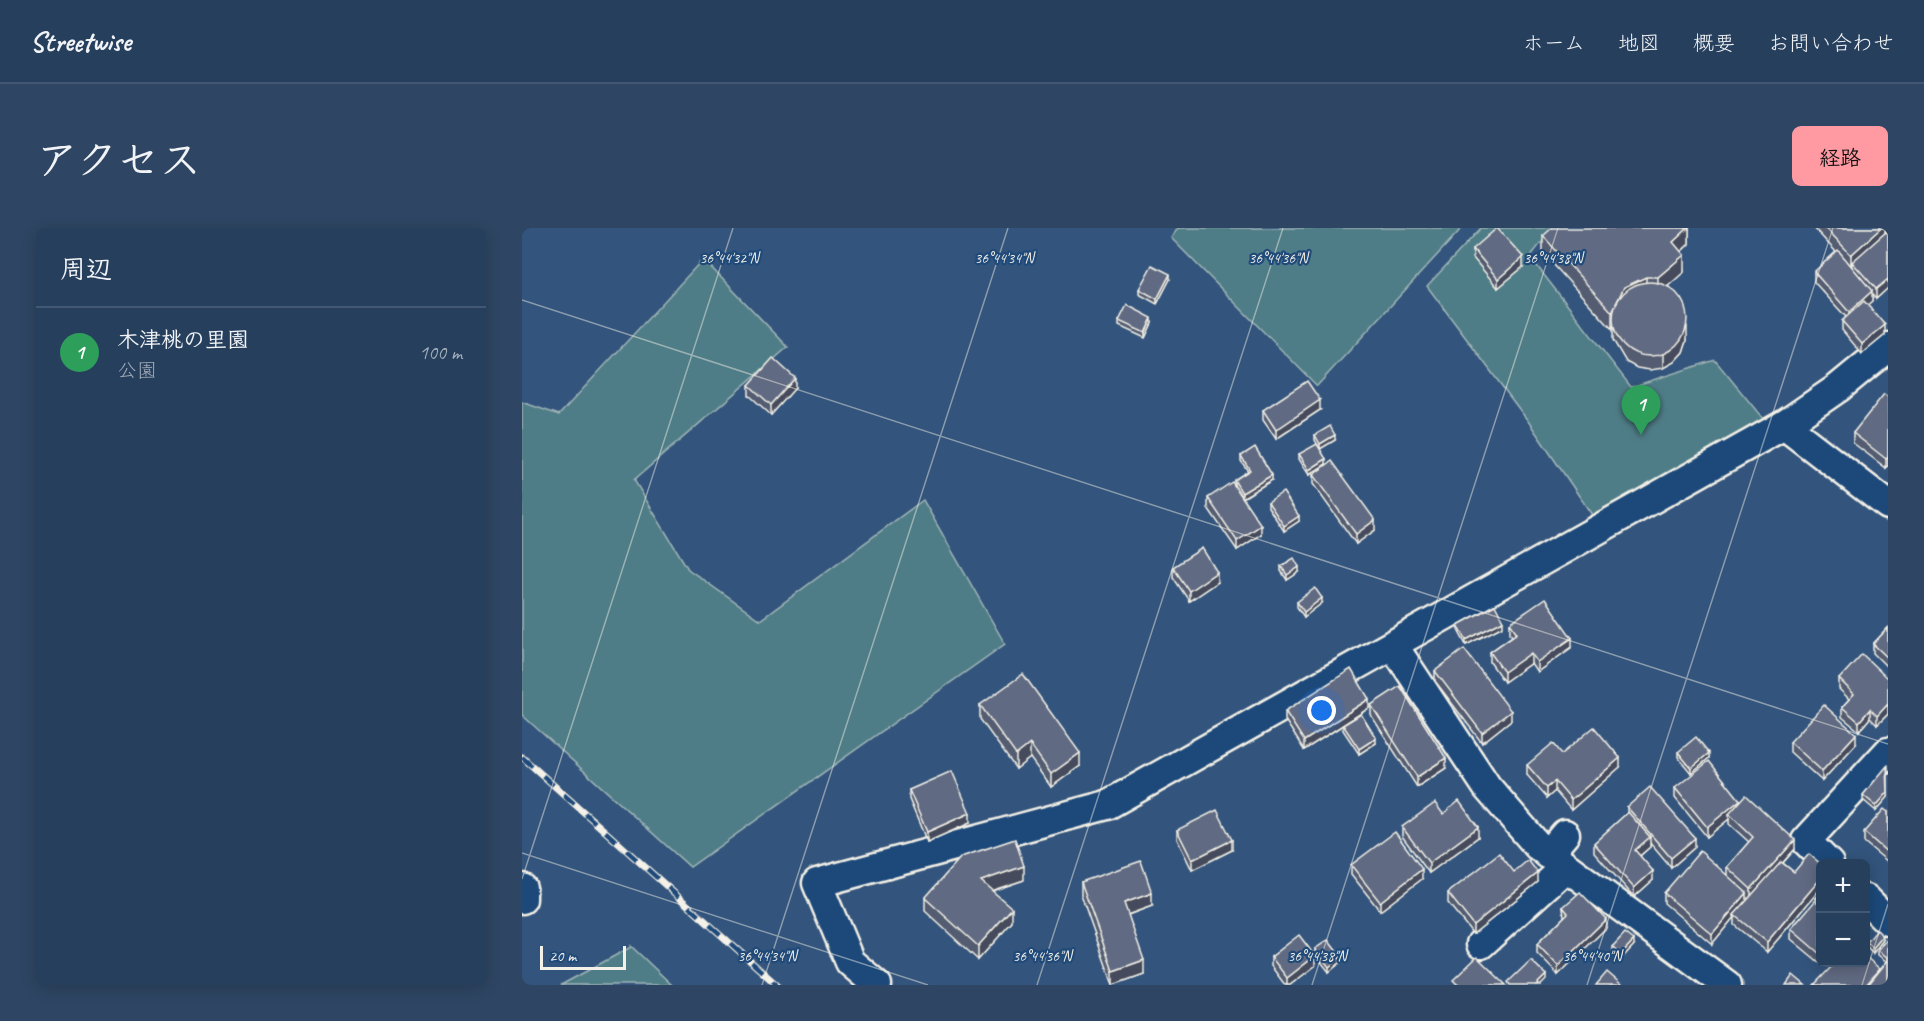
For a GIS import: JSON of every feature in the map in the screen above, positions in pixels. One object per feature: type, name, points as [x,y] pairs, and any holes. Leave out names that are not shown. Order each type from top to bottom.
[{"type":"street","points":[[877,985],[850,962],[817,883],[1107,805],[1784,425],[1838,388],[1888,347]]},
{"type":"street","points":[[1784,425],[1888,505]]},
{"type":"street","points":[[1394,645],[1487,787],[1511,818],[1559,852],[1727,985]]},
{"type":"street","points":[[1824,859],[1806,841],[1888,752]]},
{"type":"street","points":[[1481,944],[1559,852]]},
{"type":"street","points":[[522,888],[522,899]]},
{"type":"street","points":[[1870,903],[1888,921]]},
{"type":"green space","points":[[1178,228],[1462,228],[1317,386],[1171,238]]},
{"type":"green space","points":[[1481,228],[1553,228],[1530,257],[1631,387],[1715,360],[1765,421],[1721,449],[1592,515],[1528,421],[1427,286]]},
{"type":"green space","points":[[703,259],[788,347],[634,480],[688,569],[760,620],[923,500],[1005,644],[690,867],[522,715],[522,402],[559,415]]},
{"type":"green space","points":[[631,947],[672,985],[561,985]]},
{"type":"building","points":[[1497,228],[1523,257],[1498,279],[1473,249]]},
{"type":"building","points":[[1552,228],[1688,228],[1673,242],[1684,255],[1658,277],[1646,277],[1624,287],[1612,312],[1543,236]]},
{"type":"building","points":[[1826,228],[1881,228],[1851,255]]},
{"type":"building","points":[[1886,232],[1888,235],[1888,279],[1876,289],[1852,262]]},
{"type":"building","points":[[1838,250],[1872,291],[1849,312],[1814,272]]},
{"type":"building","points":[[1152,265],[1170,274],[1157,299],[1139,289]]},
{"type":"building","points":[[1650,282],[1671,288],[1681,298],[1687,319],[1681,340],[1671,350],[1650,356],[1629,350],[1619,340],[1613,319],[1619,298],[1629,288]]},
{"type":"building","points":[[1864,301],[1885,325],[1862,344],[1842,321]]},
{"type":"building","points":[[1127,305],[1152,318],[1145,333],[1119,321]]},
{"type":"building","points":[[773,358],[795,378],[771,405],[749,385]]},
{"type":"building","points":[[1307,381],[1320,400],[1276,430],[1263,410]]},
{"type":"building","points":[[1884,394],[1888,397],[1888,456],[1886,459],[1853,433]]},
{"type":"building","points":[[1330,426],[1335,435],[1320,444],[1315,435]]},
{"type":"building","points":[[1317,444],[1326,459],[1309,470],[1299,454]]},
{"type":"building","points":[[1255,447],[1272,475],[1242,493],[1234,480],[1250,470],[1241,456]]},
{"type":"building","points":[[1332,461],[1375,520],[1356,534],[1313,475]]},
{"type":"building","points":[[1232,482],[1261,525],[1237,541],[1208,498]]},
{"type":"building","points":[[1283,492],[1299,516],[1284,526],[1268,502]]},
{"type":"building","points":[[1202,548],[1217,572],[1189,591],[1173,567]]},
{"type":"building","points":[[1294,558],[1299,567],[1287,575],[1281,566]]},
{"type":"building","points":[[1315,588],[1322,598],[1304,612],[1297,602]]},
{"type":"building","points":[[1545,599],[1572,638],[1537,662],[1531,653],[1504,672],[1490,652],[1517,633],[1510,623]]},
{"type":"building","points":[[1495,605],[1503,621],[1466,640],[1458,625]]},
{"type":"building","points":[[1888,628],[1888,658],[1873,644]]},
{"type":"building","points":[[1464,649],[1511,711],[1482,733],[1435,671]]},
{"type":"building","points":[[1862,654],[1888,679],[1888,704],[1877,716],[1870,709],[1859,722],[1842,707],[1854,694],[1839,679]]},
{"type":"building","points":[[1351,669],[1369,699],[1304,741],[1285,711]]},
{"type":"building","points":[[1023,674],[1080,753],[1051,774],[1030,744],[1016,755],[980,705]]},
{"type":"building","points":[[1400,686],[1446,758],[1417,777],[1371,705]]},
{"type":"building","points":[[1824,705],[1856,734],[1822,771],[1790,742]]},
{"type":"building","points":[[1361,714],[1376,738],[1359,749],[1343,725]]},
{"type":"building","points":[[1594,727],[1620,758],[1571,800],[1555,781],[1547,788],[1527,765],[1553,743],[1562,754]]},
{"type":"building","points":[[1696,737],[1709,753],[1691,768],[1678,752]]},
{"type":"building","points":[[1709,761],[1740,800],[1707,827],[1675,788]]},
{"type":"building","points":[[1887,766],[1888,792],[1876,806],[1863,795]]},
{"type":"building","points":[[952,771],[970,813],[927,832],[909,790]]},
{"type":"building","points":[[1650,787],[1695,838],[1671,858],[1627,807]]},
{"type":"building","points":[[1746,795],[1795,840],[1751,889],[1727,867],[1753,837],[1729,814]]},
{"type":"building","points":[[1459,801],[1478,827],[1429,863],[1402,827],[1435,803],[1443,814]]},
{"type":"building","points":[[1884,809],[1888,812],[1888,853],[1864,832]]},
{"type":"building","points":[[1217,810],[1232,840],[1192,860],[1177,830]]},
{"type":"building","points":[[1628,812],[1650,837],[1635,850],[1653,871],[1634,888],[1594,843]]},
{"type":"building","points":[[1395,832],[1422,869],[1380,902],[1351,865]]},
{"type":"building","points":[[1015,839],[1024,866],[981,881],[1012,908],[978,946],[925,898],[961,857]]},
{"type":"building","points":[[1700,851],[1747,893],[1712,934],[1664,893]]},
{"type":"building","points":[[1499,853],[1514,872],[1528,860],[1538,873],[1473,925],[1448,893]]},
{"type":"building","points":[[1809,854],[1816,860],[1816,884],[1767,942],[1734,915],[1781,862],[1794,872]]},
{"type":"building","points":[[1141,861],[1152,893],[1124,903],[1144,960],[1113,971],[1081,882]]},
{"type":"building","points":[[1580,892],[1606,919],[1558,966],[1537,944],[1568,913],[1563,907]]},
{"type":"building","points":[[1815,901],[1816,902],[1816,951],[1791,929]]},
{"type":"building","points":[[1877,930],[1883,936],[1873,948],[1870,945],[1870,938]]},
{"type":"building","points":[[1625,933],[1634,940],[1621,954],[1613,946]]},
{"type":"building","points":[[1299,935],[1315,956],[1287,978],[1271,957]]},
{"type":"building","points":[[1888,939],[1888,958],[1878,950]]},
{"type":"building","points":[[1328,940],[1341,957],[1329,967],[1315,949]]},
{"type":"building","points":[[1477,957],[1506,985],[1458,985],[1453,980]]},
{"type":"building","points":[[1531,960],[1546,975],[1536,985],[1510,985],[1508,982]]},
{"type":"building","points":[[1870,960],[1880,969],[1866,985],[1814,985],[1831,967],[1870,967]]},
{"type":"building","points":[[1888,960],[1888,985],[1868,985]]},
{"type":"building","points":[[1607,972],[1622,985],[1596,985]]},
{"type":"building","points":[[1793,975],[1805,985],[1786,985]]},
{"type":"railway","points":[[522,757],[777,985]]},
{"type":"place","name":"木津桃の里園","points":[[1641,435]]}]
